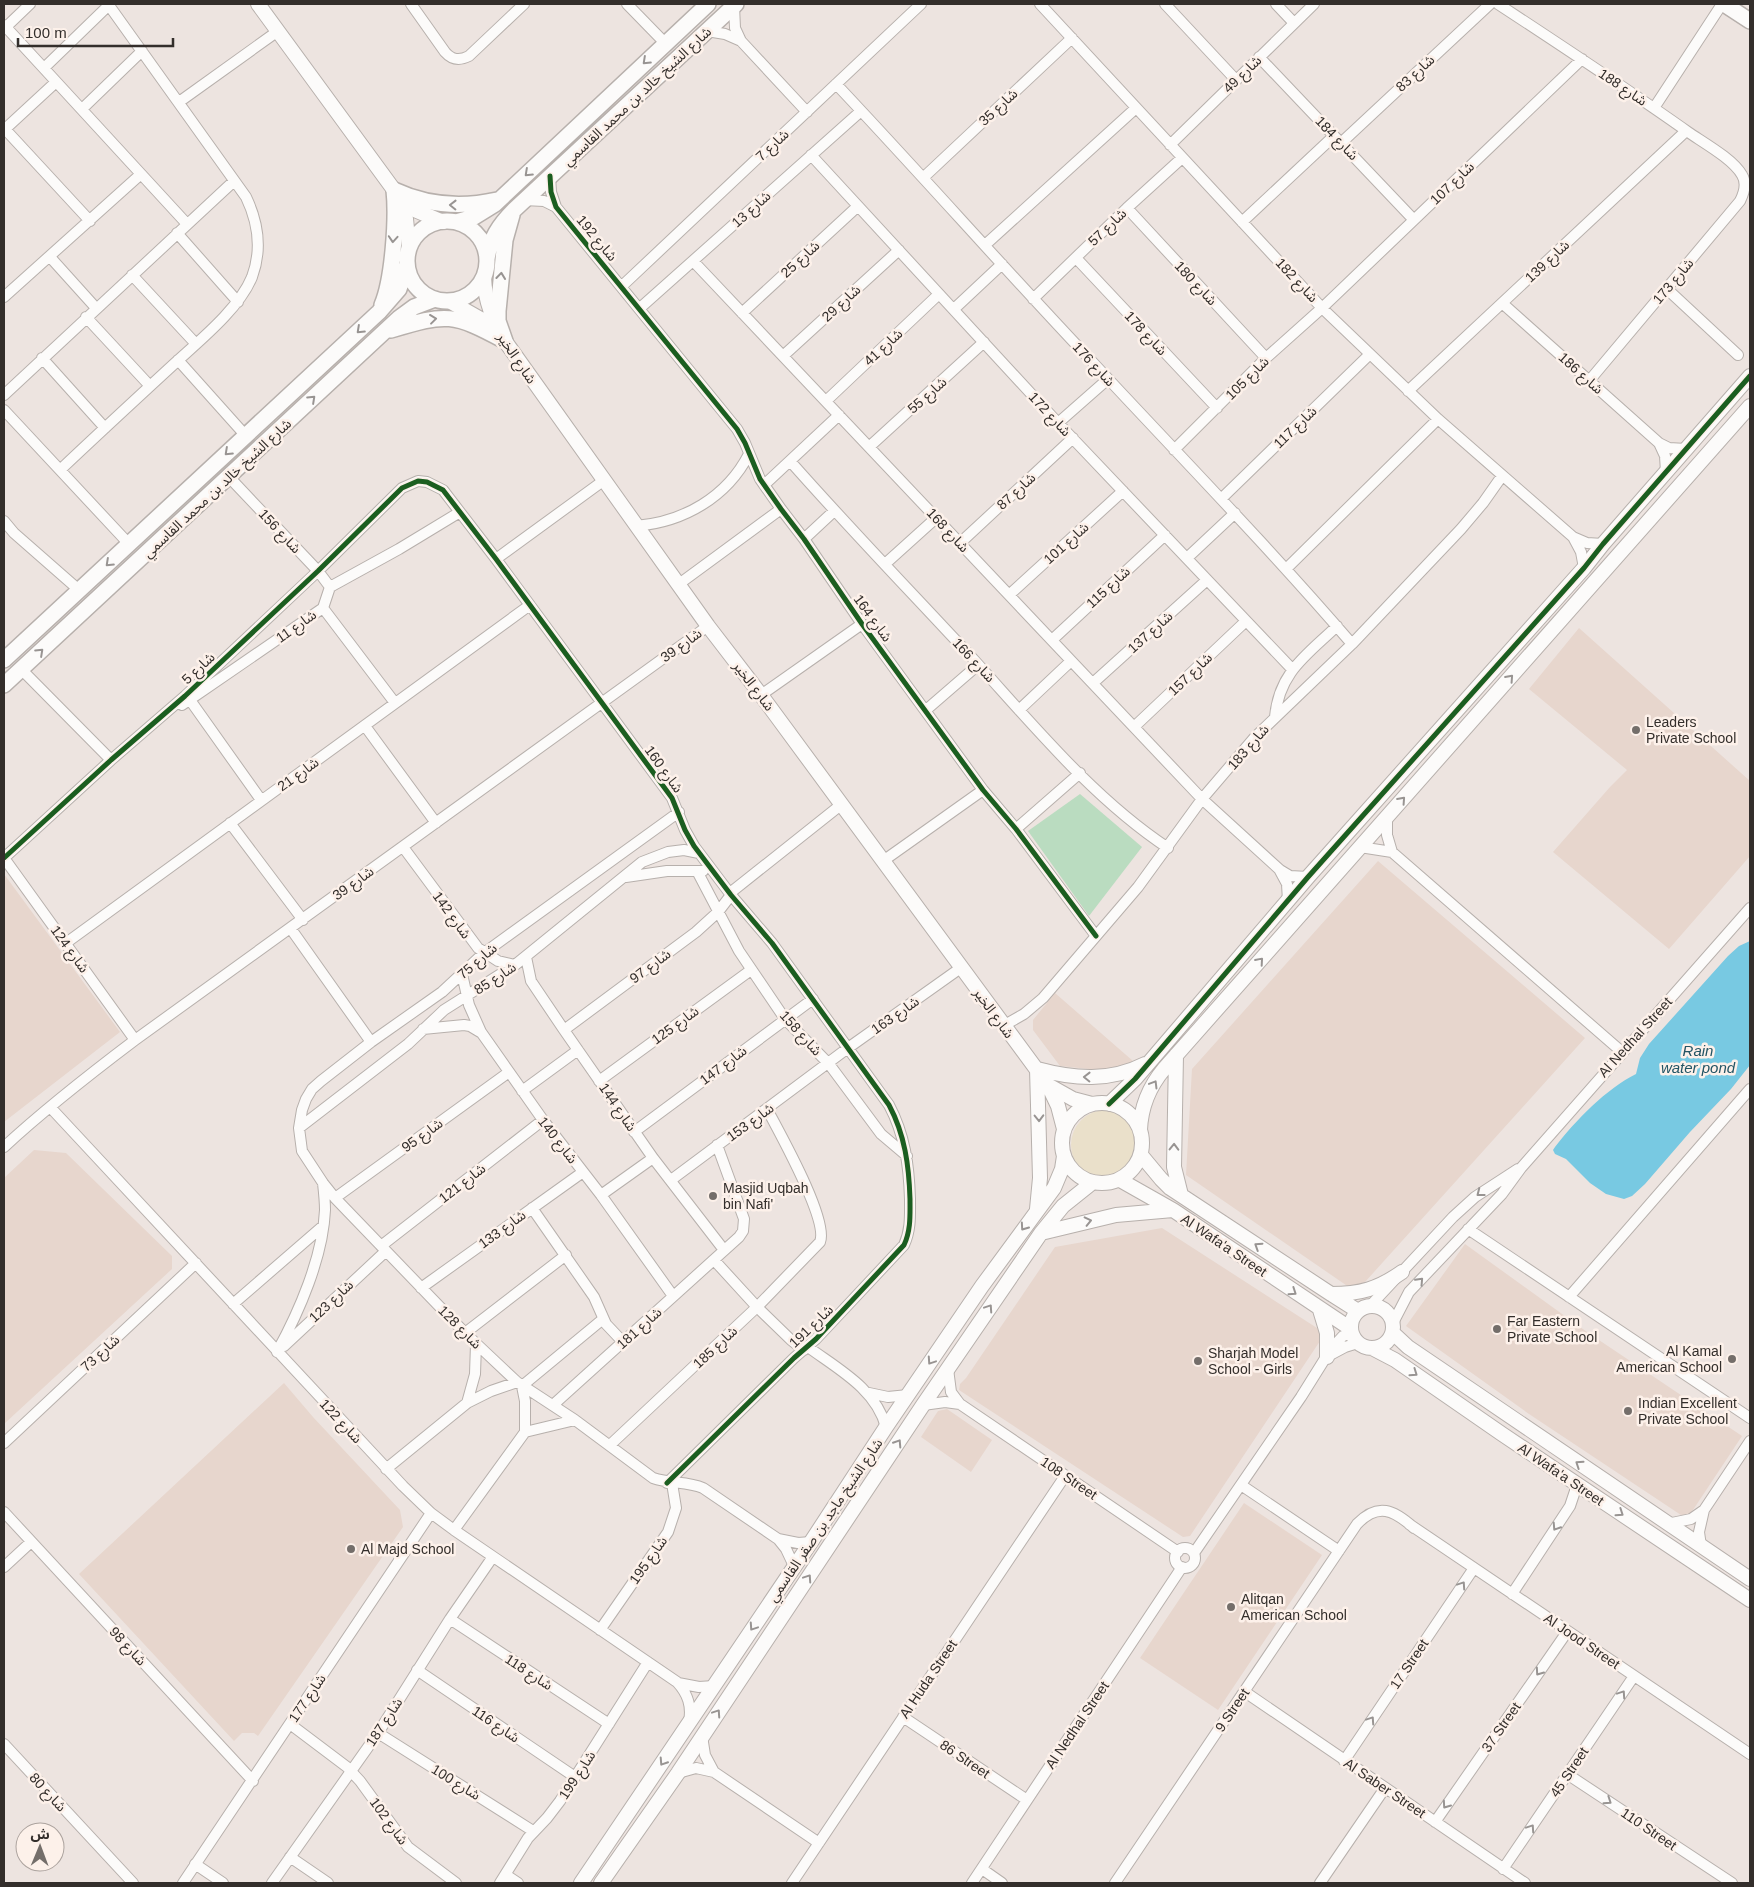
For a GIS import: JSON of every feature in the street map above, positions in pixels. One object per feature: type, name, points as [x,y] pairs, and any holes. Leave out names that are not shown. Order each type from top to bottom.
[{"type":"main road","name":"شارع الشيخ خالد بن محمد القاسمي","points":[[449,222],[483,213],[501,199],[708,4]]},
{"type":"main road","points":[[1723,4],[1750,21]]},
{"type":"main road","name":"شارع الشيخ خالد بن محمد القاسمي","points":[[487,259],[493,237],[502,223],[519,205],[735,5]]},
{"type":"main road","points":[[379,312],[389,284],[395,216],[394,190],[422,201],[448,206],[477,204],[501,199]]},
{"type":"main road","points":[[505,341],[498,321],[498,301],[505,240],[519,205]]},
{"type":"main road","points":[[449,222],[463,225],[476,234],[484,247],[487,259],[484,277],[469,295],[462,298],[442,300],[424,294],[410,276],[407,264],[409,248],[419,233],[432,224],[449,222]]},
{"type":"main road","name":"شارع الشيخ خالد بن محمد القاسمي","points":[[4,660],[379,312],[399,289],[407,264]]},
{"type":"main road","name":"شارع الشيخ خالد بن محمد القاسمي","points":[[4,685],[414,307],[442,300]]},
{"type":"main road","points":[[386,332],[413,322],[445,318],[470,323],[505,341]]},
{"type":"street","points":[[30,4],[5,26],[187,224]]},
{"type":"street","points":[[44,68],[108,4],[246,197],[252,209],[258,236],[258,250],[254,271],[246,290],[238,302],[196,344],[60,470]]},
{"type":"street","points":[[258,4],[394,190],[417,211],[449,222]]},
{"type":"street","points":[[411,4],[445,52],[450,57],[463,59],[469,56],[524,4]]},
{"type":"street","points":[[627,4],[665,43]]},
{"type":"street","name":"شارع 7","points":[[622,286],[921,4]]},
{"type":"street","name":"شارع 182","points":[[1040,4],[1322,308],[1438,419],[1573,537],[1587,543],[1603,544]]},
{"type":"street","points":[[1165,4],[1236,80]]},
{"type":"street","points":[[1276,4],[1294,23]]},
{"type":"street","name":"شارع 49","points":[[1170,145],[1314,4]]},
{"type":"street","name":"شارع 83","points":[[1242,222],[1490,4]]},
{"type":"street","name":"شارع 188","points":[[1498,4],[1654,108],[1731,163],[1742,176]]},
{"type":"street","points":[[1654,108],[1723,4]]},
{"type":"street","points":[[735,5],[734,21],[741,41]]},
{"type":"street","points":[[179,102],[278,31]]},
{"type":"street","points":[[708,31],[725,34],[741,41],[807,112]]},
{"type":"street","name":"شارع 35","points":[[924,177],[1072,38]]},
{"type":"street","points":[[82,109],[142,50]]},
{"type":"street","name":"شارع 184","points":[[1259,57],[1414,220]]},
{"type":"street","name":"شارع 107","points":[[1322,308],[1582,59]]},
{"type":"street","points":[[56,82],[4,129],[90,221]]},
{"type":"street","name":"شارع 176","points":[[836,84],[924,177],[1033,299],[1286,568],[1352,644]]},
{"type":"street","points":[[985,245],[1136,108]]},
{"type":"street","name":"شارع 13","points":[[640,308],[861,110]]},
{"type":"street","name":"شارع 139","points":[[1408,390],[1686,131]]},
{"type":"street","name":"شارع 172","points":[[811,155],[1058,423],[1292,669]]},
{"type":"street","name":"شارع 57","points":[[1033,299],[1182,158]]},
{"type":"street","points":[[4,298],[141,174]]},
{"type":"street","name":"شارع 192","points":[[550,176],[551,192],[556,207],[640,308]]},
{"type":"street","name":"شارع 173","points":[[1589,381],[1740,200],[1744,185],[1742,176]]},
{"type":"street","points":[[4,395],[234,180]]},
{"type":"street","points":[[394,190],[403,210],[409,248]]},
{"type":"street","points":[[519,205],[544,201],[556,207]]},
{"type":"street","name":"شارع 25","points":[[742,313],[858,206]]},
{"type":"street","name":"شارع 180","points":[[1127,208],[1266,358]]},
{"type":"street","points":[[177,234],[238,302]]},
{"type":"street","name":"شارع 29","points":[[783,356],[899,250]]},
{"type":"street","points":[[50,257],[96,308]]},
{"type":"street","name":"شارع 178","points":[[1076,258],[1217,408]]},
{"type":"street","name":"شارع 168","points":[[693,261],[1202,799],[1280,870]]},
{"type":"street","points":[[954,309],[1002,264]]},
{"type":"street","points":[[132,275],[196,344]]},
{"type":"street","name":"شارع الخير","points":[[484,277],[490,314],[505,341],[603,481],[680,584],[708,626],[842,804],[1003,1026],[1037,1069],[1048,1085],[1058,1106],[1064,1129]]},
{"type":"street","points":[[1667,289],[1738,355]]},
{"type":"street","name":"شارع 41","points":[[826,401],[939,294]]},
{"type":"street","points":[[442,300],[479,318],[505,341]]},
{"type":"street","name":"شارع 186","points":[[1502,303],[1659,443],[1669,448],[1686,449]]},
{"type":"street","name":"شارع 164","points":[[640,308],[733,424],[764,485],[804,539],[862,624],[983,790],[1016,829],[1096,936]]},
{"type":"street","name":"شارع 105","points":[[1174,450],[1266,358],[1322,308]]},
{"type":"street","points":[[86,317],[150,386]]},
{"type":"street","name":"شارع 55","points":[[869,447],[984,342]]},
{"type":"street","name":"شارع 117","points":[[1221,499],[1370,354]]},
{"type":"street","points":[[42,358],[104,428]]},
{"type":"street","points":[[178,360],[246,436]]},
{"type":"street","points":[[1109,1104],[1127,1088],[1308,876],[1584,568],[1750,376]]},
{"type":"street","points":[[1058,423],[1108,379]]},
{"type":"street","points":[[1140,1130],[1132,1116],[1117,1106],[1092,1104],[1075,1113],[1064,1129],[1062,1138],[1064,1156],[1075,1173],[1093,1182],[1106,1183],[1120,1180],[1133,1170],[1141,1155],[1143,1146],[1140,1130],[1143,1108],[1151,1087],[1176,1055],[1750,406]]},
{"type":"street","points":[[4,410],[129,544]]},
{"type":"street","points":[[764,485],[839,415]]},
{"type":"street","points":[[1286,568],[1438,419]]},
{"type":"street","name":"شارع 87","points":[[960,543],[1073,438]]},
{"type":"street","points":[[1659,443],[1665,456],[1666,472]]},
{"type":"street","points":[[636,526],[672,519],[704,504],[730,482],[744,465],[749,454]]},
{"type":"street","name":"شارع 166","points":[[790,461],[834,511],[1080,773],[1128,820],[1168,848]]},
{"type":"street","name":"شارع 183","points":[[1003,1026],[1034,1006],[1138,887],[1202,799],[1255,737],[1352,644],[1472,516],[1502,476]]},
{"type":"street","name":"شارع 156","points":[[229,477],[330,587]]},
{"type":"street","name":"شارع 160","points":[[402,488],[418,481],[435,485],[442,490],[496,558],[672,798],[689,838],[730,894],[764,933],[890,1105],[901,1130],[907,1156]]},
{"type":"street","points":[[496,558],[603,481]]},
{"type":"street","name":"شارع 5","points":[[4,858],[110,760],[152,726],[318,572],[402,488]]},
{"type":"street","name":"شارع 101","points":[[1009,595],[1123,491]]},
{"type":"street","points":[[680,584],[781,509]]},
{"type":"street","points":[[804,539],[834,511]]},
{"type":"street","points":[[330,587],[399,549],[460,512]]},
{"type":"street","points":[[1187,558],[1235,513]]},
{"type":"street","points":[[885,564],[936,518]]},
{"type":"street","points":[[4,521],[79,590]]},
{"type":"street","name":"شارع 115","points":[[1052,640],[1165,535]]},
{"type":"street","name":"شارع 182","points":[[1573,537],[1581,552],[1584,568]]},
{"type":"street","name":"شارع 137","points":[[1092,683],[1207,580]]},
{"type":"street","name":"شارع 11","points":[[152,726],[323,608],[330,587]]},
{"type":"street","name":"شارع 21","points":[[66,943],[530,605]]},
{"type":"street","points":[[323,608],[395,704]]},
{"type":"street","name":"شارع 157","points":[[1134,727],[1246,621]]},
{"type":"street","points":[[761,695],[862,624]]},
{"type":"street","name":"شارع 39","points":[[4,1148],[50,1107],[135,1040],[708,626]]},
{"type":"street","points":[[1275,717],[1280,689],[1292,669],[1337,626]]},
{"type":"street","points":[[1019,710],[1071,661]]},
{"type":"street","points":[[926,710],[978,665]]},
{"type":"street","points":[[21,669],[110,760]]},
{"type":"street","points":[[190,700],[261,800]]},
{"type":"street","points":[[365,726],[436,823]]},
{"type":"street","points":[[1016,829],[1080,773]]},
{"type":"street","points":[[883,861],[983,790]]},
{"type":"street","name":"شارع 97","points":[[564,1030],[696,932],[718,912],[730,894],[842,804]]},
{"type":"street","name":"شارع 75","points":[[300,1128],[302,1110],[312,1089],[371,1042],[442,992],[484,953],[679,812]]},
{"type":"street","points":[[1387,817],[1387,835],[1392,852]]},
{"type":"street","points":[[230,823],[303,920]]},
{"type":"street","points":[[632,846],[642,862]]},
{"type":"street","name":"شارع 142","points":[[402,847],[473,943],[484,953],[498,961],[515,965]]},
{"type":"street","points":[[1360,847],[1392,852],[1622,1052]]},
{"type":"street","name":"شارع 85","points":[[300,1128],[408,1044],[444,1010],[526,957],[642,862],[668,852],[684,850],[700,853]]},
{"type":"street","name":"شارع 124","points":[[4,858],[135,1040]]},
{"type":"street","points":[[1280,870],[1296,877],[1308,876]]},
{"type":"street","points":[[1280,870],[1287,884],[1288,901]]},
{"type":"street","points":[[622,878],[660,871],[715,873]]},
{"type":"street","name":"شارع 158","points":[[697,871],[751,970],[785,1019],[829,1064],[881,1134],[907,1156]]},
{"type":"street","name":"Al Nedhal Street","points":[[1393,1327],[1409,1292],[1505,1190],[1521,1168],[1750,908]]},
{"type":"street","points":[[291,929],[371,1042]]},
{"type":"street","name":"شارع 144","points":[[526,957],[532,982],[564,1030],[634,1132],[724,1250]]},
{"type":"street","name":"شارع 163","points":[[829,1064],[848,1048],[962,967]]},
{"type":"street","name":"شارع 125","points":[[599,1081],[751,970]]},
{"type":"street","name":"شارع 140","points":[[462,974],[466,996],[481,1032],[542,1120],[601,1195],[673,1296]]},
{"type":"street","name":"شارع 147","points":[[634,1132],[813,999]]},
{"type":"street","points":[[423,1029],[470,1026],[481,1032]]},
{"type":"street","points":[[522,1090],[578,1050]]},
{"type":"street","points":[[1176,1055],[1174,1167],[1181,1195]]},
{"type":"street","points":[[1037,1209],[1040,1168],[1037,1069],[1074,1077],[1103,1077],[1125,1073],[1150,1061]]},
{"type":"street","name":"شارع 153","points":[[671,1180],[829,1064]]},
{"type":"street","name":"شارع 95","points":[[335,1198],[509,1072]]},
{"type":"street","name":"شارع الخير","points":[[1048,1085],[1073,1099],[1092,1104]]},
{"type":"street","points":[[1569,1297],[1750,1090]]},
{"type":"street","name":"شارع 122","points":[[50,1107],[386,1469],[431,1513],[492,1558],[677,1682],[692,1687],[714,1686]]},
{"type":"street","name":"شارع 185","points":[[610,1445],[757,1307],[817,1246],[822,1237],[822,1232],[804,1181],[767,1109]]},
{"type":"street","name":"شارع 121","points":[[383,1248],[542,1120]]},
{"type":"street","name":"شارع 128","points":[[300,1128],[302,1151],[335,1198],[465,1334],[520,1384],[575,1420],[653,1478],[670,1483]]},
{"type":"street","name":"شارع 181","points":[[553,1405],[739,1237],[744,1225],[742,1213],[717,1146]]},
{"type":"street","name":"Al Wafa'a Street","points":[[1141,1155],[1161,1179],[1181,1195],[1358,1310]]},
{"type":"street","name":"شارع 191","points":[[670,1483],[897,1255],[909,1235],[907,1156]]},
{"type":"street","name":"شارع الشيخ ماجد بن صقر القاسمي","points":[[581,1883],[811,1542],[886,1427],[1037,1209],[1054,1188],[1059,1178],[1064,1156]]},
{"type":"street","points":[[601,1195],[653,1158]]},
{"type":"street","name":"Al Nedhal Street","points":[[1371,1305],[1453,1217],[1492,1184],[1521,1168]]},
{"type":"street","name":"شارع 133","points":[[421,1288],[583,1172]]},
{"type":"street","name":"Al Wafa'a Street","points":[[1120,1180],[1173,1210],[1354,1335]]},
{"type":"street","name":"شارع الشيخ ماجد بن صقر القاسمي","points":[[601,1883],[678,1773],[923,1405],[1041,1233],[1063,1206],[1093,1182]]},
{"type":"street","points":[[277,1352],[294,1320],[310,1278],[323,1226],[325,1211],[323,1183]]},
{"type":"street","points":[[532,1208],[594,1297],[603,1319],[623,1342]]},
{"type":"street","points":[[1041,1233],[1116,1215],[1173,1210]]},
{"type":"street","points":[[233,1304],[323,1226]]},
{"type":"street","points":[[1468,1229],[1750,1418]]},
{"type":"street","name":"شارع 123","points":[[277,1352],[383,1248]]},
{"type":"street","points":[[465,1334],[566,1255]]},
{"type":"street","points":[[714,1260],[757,1307],[795,1344],[806,1348],[869,1393],[880,1409],[886,1427]]},
{"type":"street","name":"شارع 73","points":[[4,1443],[196,1263]]},
{"type":"street","points":[[1331,1294],[1351,1294],[1369,1290],[1387,1283],[1402,1272]]},
{"type":"street","points":[[1371,1305],[1383,1308],[1391,1316],[1393,1327],[1387,1343],[1377,1348],[1372,1348],[1354,1335],[1351,1322],[1358,1310],[1371,1305]]},
{"type":"street","points":[[1320,1310],[1327,1333],[1327,1357]]},
{"type":"street","points":[[386,1469],[467,1403],[491,1391],[520,1384],[603,1319]]},
{"type":"street","name":"Al Wafa'a Street","points":[[1393,1327],[1408,1347],[1750,1579]]},
{"type":"street","points":[[1194,1553],[1186,1549],[1178,1552],[1176,1561],[1182,1567],[1189,1567],[1194,1563],[1194,1553],[1327,1357],[1345,1347],[1354,1335]]},
{"type":"street","points":[[467,1403],[475,1374],[476,1344]]},
{"type":"street","name":"Al Wafa'a Street","points":[[1372,1348],[1395,1360],[1750,1600]]},
{"type":"street","points":[[948,1369],[951,1392],[960,1404]]},
{"type":"street","points":[[454,1530],[526,1432],[525,1401],[520,1384]]},
{"type":"street","points":[[869,1393],[888,1397],[908,1395]]},
{"type":"street","points":[[923,1405],[945,1402],[960,1404]]},
{"type":"street","name":"108 Street","points":[[960,1404],[1178,1552]]},
{"type":"street","points":[[526,1432],[575,1420]]},
{"type":"street","points":[[1701,1546],[1700,1524],[1704,1510],[1750,1441]]},
{"type":"street","name":"Al Huda Street","points":[[792,1883],[1065,1476]]},
{"type":"street","points":[[670,1483],[696,1485],[703,1488],[778,1539],[786,1549],[794,1566]]},
{"type":"street","name":"شارع 195","points":[[600,1630],[668,1532],[676,1508],[670,1483]]},
{"type":"street","points":[[1512,1594],[1570,1506],[1576,1491],[1576,1483]]},
{"type":"street","points":[[1241,1485],[1339,1551]]},
{"type":"street","name":"Al Jood Street","points":[[1349,1537],[1362,1519],[1371,1512],[1378,1510],[1398,1515],[1414,1528],[1567,1632],[1748,1749]]},
{"type":"street","points":[[1667,1524],[1690,1519],[1704,1510]]},
{"type":"street","name":"شارع 98","points":[[4,1512],[253,1780]]},
{"type":"street","name":"شارع 177","points":[[183,1883],[431,1513]]},
{"type":"street","name":"9 Street","points":[[1115,1883],[1349,1537]]},
{"type":"street","points":[[778,1539],[798,1543],[811,1542]]},
{"type":"street","points":[[4,1567],[32,1542]]},
{"type":"street","name":"شارع 187","points":[[272,1883],[378,1733],[450,1619],[492,1558]]},
{"type":"street","name":"Al Nedhal Street","points":[[972,1883],[1182,1567]]},
{"type":"street","name":"17 Street","points":[[1344,1761],[1474,1568]]},
{"type":"street","name":"شارع 118","points":[[450,1619],[609,1724]]},
{"type":"street","name":"37 Street","points":[[1435,1822],[1567,1632]]},
{"type":"street","name":"شارع 199","points":[[503,1879],[533,1832],[547,1818],[575,1777],[648,1662]]},
{"type":"street","name":"شارع 116","points":[[417,1670],[575,1777]]},
{"type":"street","name":"45 Street","points":[[1503,1869],[1634,1676]]},
{"type":"street","name":"شارع 122","points":[[677,1682],[689,1701],[691,1715],[689,1722]]},
{"type":"street","name":"Al Saber Street","points":[[1245,1692],[1525,1883]]},
{"type":"street","name":"86 Street","points":[[903,1717],[1027,1800]]},
{"type":"street","name":"شارع 102","points":[[290,1724],[351,1771],[408,1847],[456,1883]]},
{"type":"street","name":"شارع 100","points":[[378,1733],[533,1832]]},
{"type":"street","points":[[702,1736],[705,1755],[714,1772]]},
{"type":"street","name":"شارع 80","points":[[4,1744],[133,1883]]},
{"type":"street","points":[[678,1773],[696,1768],[714,1772],[819,1843]]},
{"type":"street","name":"110 Street","points":[[1567,1774],[1732,1883]]},
{"type":"street","points":[[625,1848],[624,1837],[652,1795],[651,1788],[646,1788]]},
{"type":"street","points":[[1324,1882],[1385,1788]]},
{"type":"street","points":[[290,1857],[328,1883]]},
{"type":"street","points":[[195,1864],[223,1883]]},
{"type":"street","points":[[982,1870],[1002,1883]]},
{"type":"street","points":[[503,1879],[518,1883]]},
{"type":"shaded area","name":"Leaders Private School","points":[[1579,628],[1750,781],[1750,856],[1669,949],[1553,852],[1627,770],[1529,689]]},
{"type":"shaded area","points":[[1378,861],[1585,1038],[1356,1292],[1186,1175],[1192,1069]]},
{"type":"shaded area","points":[[4,874],[120,1032],[4,1122]]},
{"type":"shaded area","points":[[1055,993],[1133,1061],[1118,1072],[1060,1066],[1033,1030],[1033,1020]]},
{"type":"shaded area","points":[[34,1150],[66,1153],[172,1256],[172,1269],[4,1424],[4,1178]]},
{"type":"shaded area","points":[[1162,1228],[1317,1328],[1322,1338],[1190,1536],[1183,1537],[959,1390],[960,1384],[966,1378],[1055,1247]]},
{"type":"shaded area","points":[[1465,1244],[1587,1332],[1742,1436],[1687,1519],[1529,1414],[1406,1326]]},
{"type":"shaded area","points":[[284,1383],[313,1417],[400,1510],[403,1527],[258,1736],[254,1733],[242,1733],[234,1741],[79,1574]]},
{"type":"shaded area","points":[[947,1409],[992,1440],[971,1472],[921,1437],[938,1411]]},
{"type":"shaded area","name":"Alitqan American School","points":[[1244,1503],[1322,1555],[1218,1710],[1140,1658]]},
{"type":"green space","points":[[1080,794],[1142,847],[1089,916],[1028,831]]},
{"type":"sand","points":[[1099,1110],[1113,1110],[1126,1116],[1135,1125],[1141,1138],[1139,1158],[1131,1170],[1113,1180],[1099,1180],[1086,1174],[1077,1165],[1071,1152],[1071,1138],[1077,1125],[1086,1116]]},
{"type":"water","name":"Rain water pond","points":[[1750,941],[1750,1065],[1731,1089],[1632,1196],[1624,1199],[1606,1194],[1590,1183],[1566,1159],[1555,1154],[1553,1150],[1572,1126],[1592,1106],[1625,1080],[1636,1074],[1640,1058],[1649,1044],[1728,956],[1739,946]]},
{"type":"cycle path","points":[[550,176],[551,192],[556,207],[737,429],[760,479],[862,624],[983,790],[1016,829],[1096,936]]},
{"type":"cycle path","points":[[1109,1104],[1135,1079],[1308,877],[1584,568],[1750,376]]},
{"type":"cycle path","points":[[4,858],[111,760],[185,696],[318,571],[402,488],[418,481],[427,482],[443,490],[672,798],[685,830],[694,846],[731,895],[772,943],[889,1105],[899,1128],[905,1151],[909,1175],[910,1211],[909,1228],[904,1245],[816,1339],[794,1358],[667,1483]]},
{"type":"place","name":"Leaders Private School","points":[[1636,730]]},
{"type":"place","name":"Masjid Uqbah bin Nafi'","points":[[713,1196]]},
{"type":"place","name":"Far Eastern Private School","points":[[1497,1329]]},
{"type":"place","name":"Al Kamal American School","points":[[1732,1359]]},
{"type":"place","name":"Sharjah Model School - Girls","points":[[1198,1361]]},
{"type":"place","name":"Indian Excellent Private School","points":[[1628,1411]]},
{"type":"place","name":"Al Majd School","points":[[351,1549]]},
{"type":"place","name":"Alitqan American School","points":[[1231,1607]]}]
